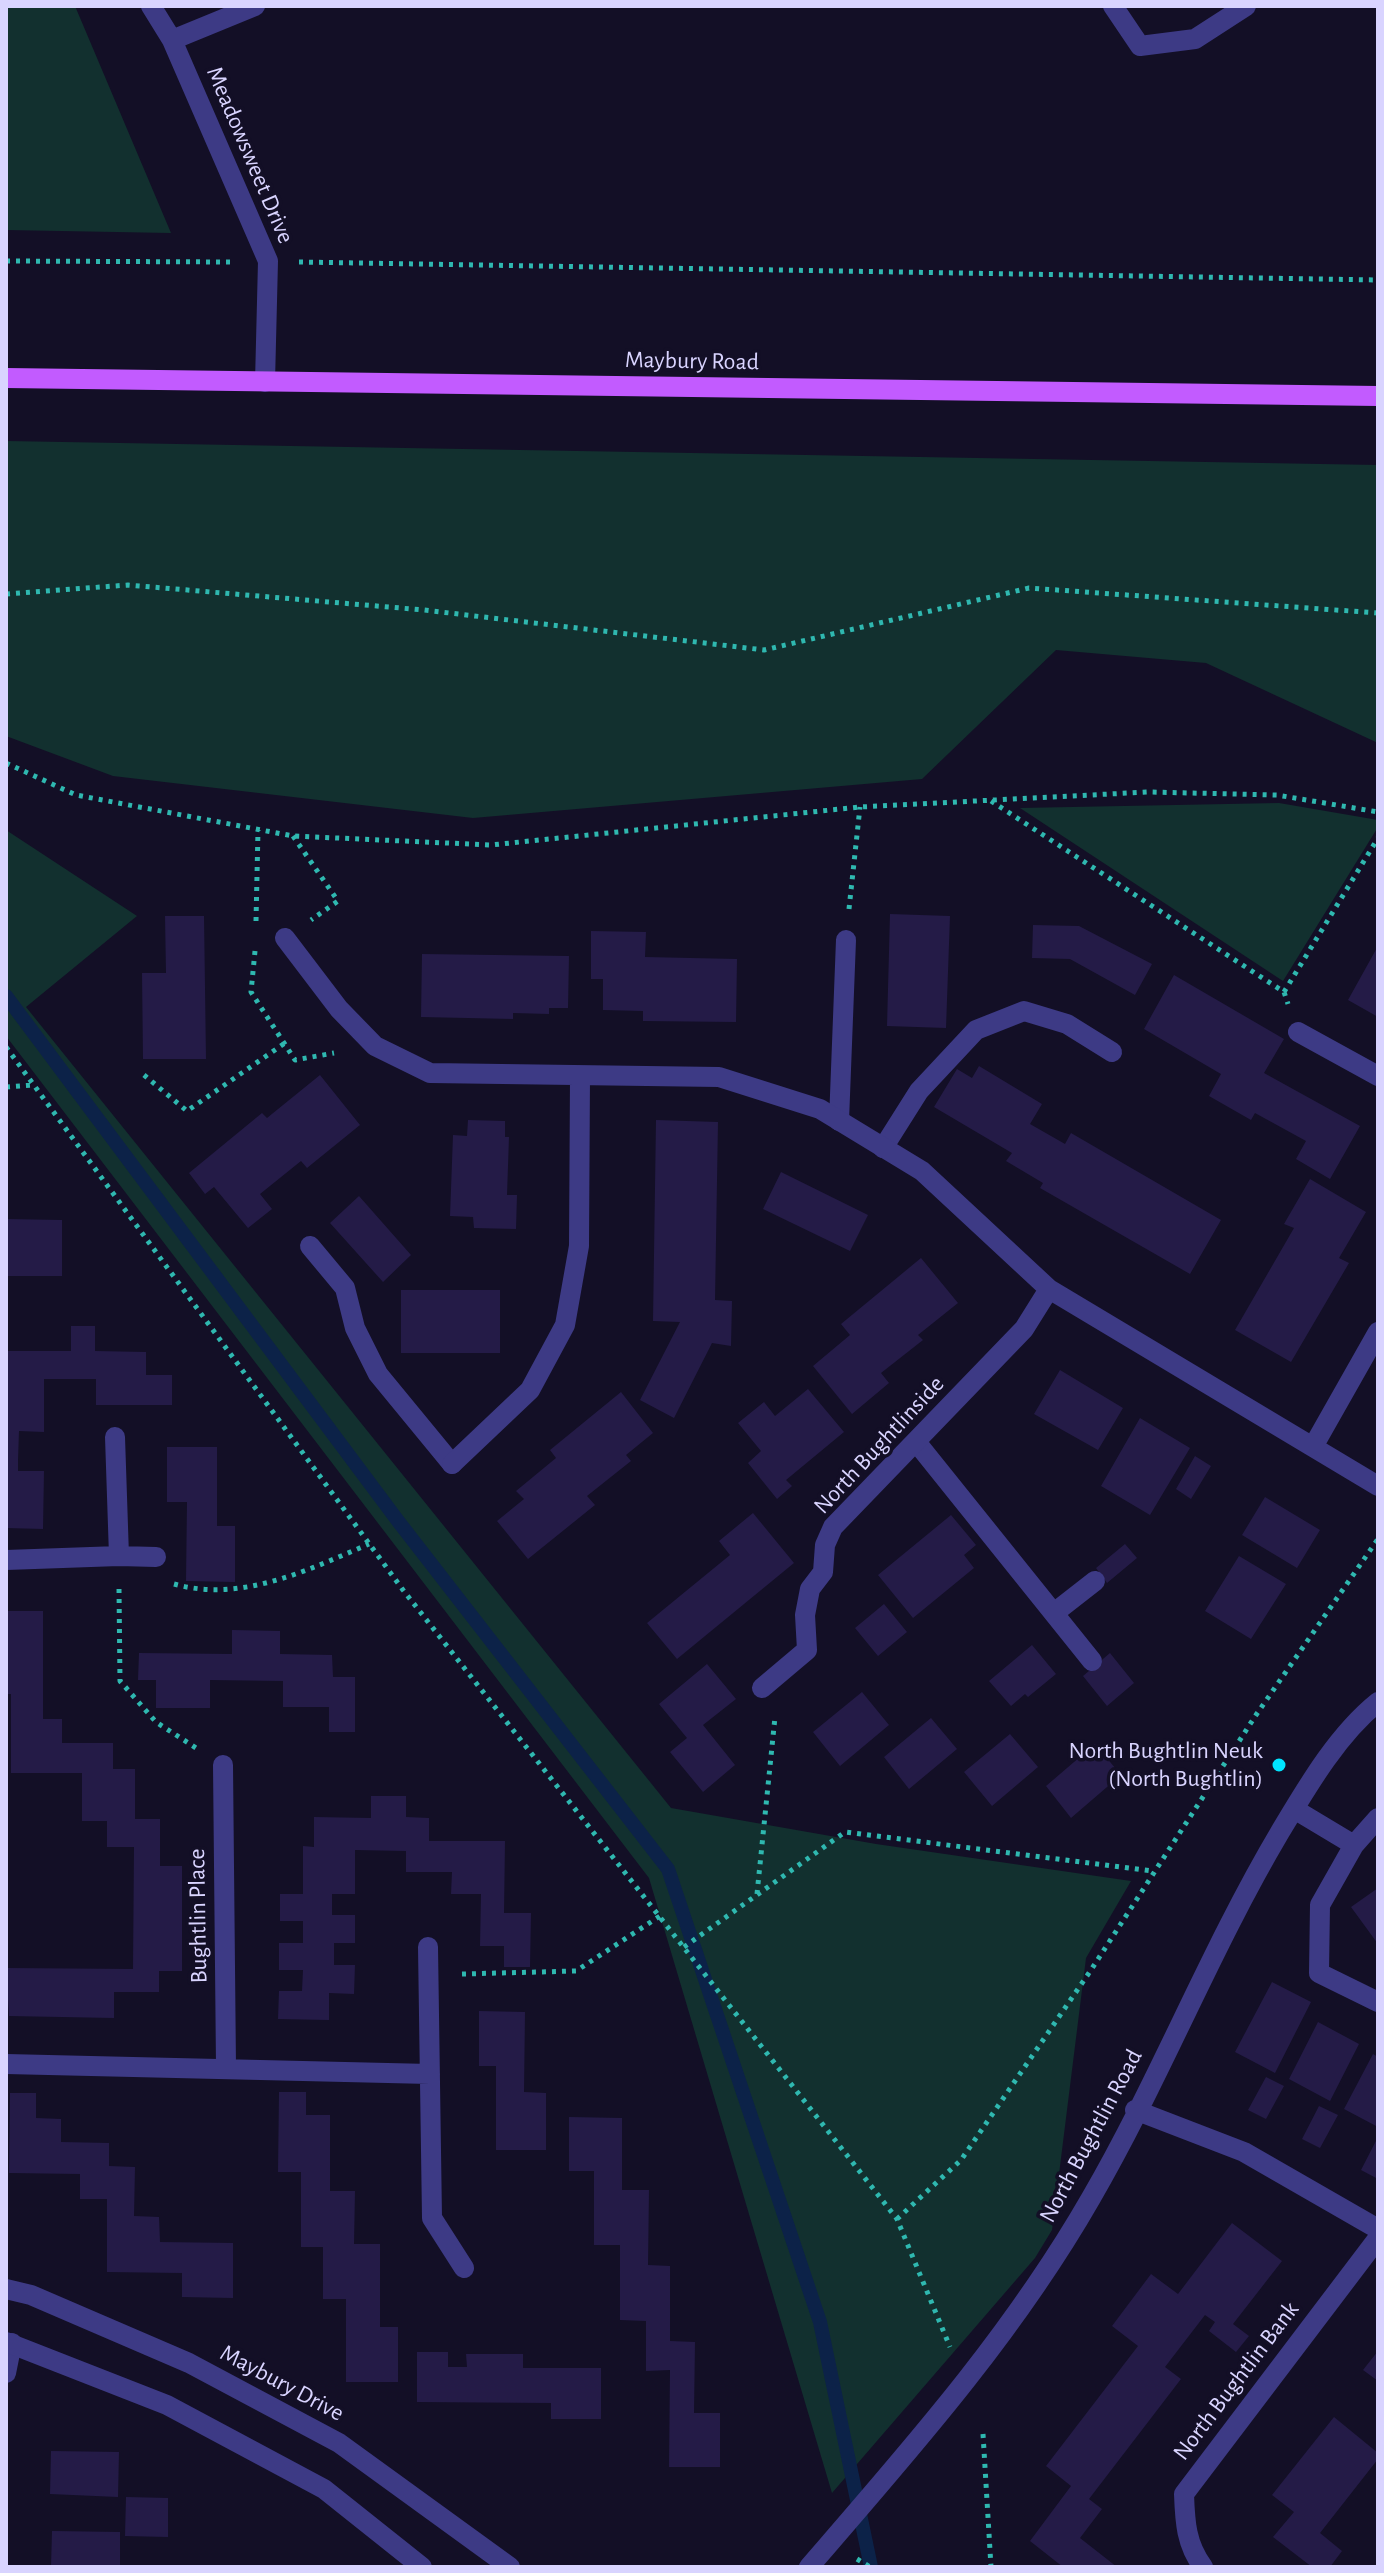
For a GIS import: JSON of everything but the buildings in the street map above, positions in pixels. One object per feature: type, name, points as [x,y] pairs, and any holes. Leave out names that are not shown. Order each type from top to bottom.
[{"type":"main road","name":"Maybury Road","points":[[6,378],[1378,396]]},
{"type":"street","name":"Meadowsweet Drive","points":[[151,6],[172,40],[268,261],[265,382]]},
{"type":"street","points":[[172,40],[255,6]]},
{"type":"street","points":[[1113,6],[1140,46],[1195,39],[1246,6]]},
{"type":"street","points":[[285,938],[339,1009],[375,1046],[430,1073],[719,1077],[820,1109],[922,1171],[1049,1289],[1378,1486]]},
{"type":"street","points":[[839,1121],[846,940]]},
{"type":"street","points":[[883,1148],[919,1091],[976,1030],[1024,1011],[1067,1024],[1112,1052]]},
{"type":"street","points":[[1298,1032],[1378,1076]]},
{"type":"street","points":[[310,1246],[345,1288],[355,1328],[378,1374],[452,1464],[530,1390],[565,1325],[579,1246],[580,1077]]},
{"type":"street","name":"North Bughtlinside","points":[[762,1688],[807,1650],[805,1615],[810,1589],[823,1572],[825,1545],[833,1527],[1024,1329],[1049,1289]]},
{"type":"street","points":[[1314,1445],[1378,1332]]},
{"type":"street","points":[[115,1437],[119,1556]]},
{"type":"street","points":[[917,1443],[1092,1661]]},
{"type":"street","points":[[6,1560],[156,1557]]},
{"type":"street","points":[[1054,1613],[1095,1581]]},
{"type":"street","name":"North Bughtlin Road","points":[[809,2567],[940,2416],[1043,2280],[1093,2194],[1239,1901],[1324,1763],[1378,1702]]},
{"type":"street","name":"Bughtlin Place","points":[[223,1765],[226,2067]]},
{"type":"street","points":[[1294,1809],[1354,1845]]},
{"type":"street","points":[[1378,1818],[1354,1845],[1320,1905],[1319,1973],[1378,2002]]},
{"type":"street","points":[[428,1947],[432,2218],[464,2268]]},
{"type":"street","points":[[6,2064],[430,2074]]},
{"type":"street","points":[[1135,2110],[1244,2152],[1378,2229]]},
{"type":"street","name":"North Bughtlin Bank","points":[[1203,2567],[1191,2551],[1185,2525],[1184,2494],[1378,2238]]},
{"type":"street","name":"Maybury Drive","points":[[6,2289],[31,2295],[189,2363],[339,2443],[510,2567]]},
{"type":"street","points":[[6,2373],[9,2343],[167,2405],[324,2489],[422,2567]]},
{"type":"path","points":[[6,261],[268,261],[1378,280]]},
{"type":"path","points":[[6,594],[128,585],[424,610],[764,650],[1029,588],[1378,613]]},
{"type":"path","points":[[6,763],[76,795],[293,836],[491,845],[860,807],[1148,792],[1277,795],[1378,812]]},
{"type":"path","points":[[990,800],[1284,992],[1298,1032]]},
{"type":"path","points":[[846,940],[860,807]]},
{"type":"path","points":[[258,830],[256,938],[251,992],[295,1060],[375,1046]]},
{"type":"path","points":[[256,938],[285,938],[338,901],[293,836]]},
{"type":"path","points":[[1284,992],[1378,838]]},
{"type":"path","points":[[144,1075],[187,1111],[285,1043]]},
{"type":"path","points":[[6,1047],[369,1544],[897,2219],[952,2351]]},
{"type":"path","points":[[6,1087],[34,1085]]},
{"type":"path","points":[[897,2219],[961,2160],[1091,1970],[1152,1871],[1378,1539]]},
{"type":"path","points":[[156,1557],[171,1583],[196,1590],[278,1583],[369,1544]]},
{"type":"path","points":[[119,1556],[120,1681],[156,1722],[223,1765]]},
{"type":"path","points":[[757,1895],[776,1710],[762,1688]]},
{"type":"path","points":[[684,1947],[845,1832],[1152,1871]]},
{"type":"path","points":[[429,1975],[576,1971],[660,1916]]},
{"type":"path","points":[[983,2434],[991,2567]]},
{"type":"green space","points":[[6,6],[75,6],[171,233],[6,230]]},
{"type":"green space","points":[[6,441],[1378,465],[1378,743],[1206,663],[1056,650],[922,779],[473,818],[113,776],[6,736]]},
{"type":"green space","points":[[1279,803],[1378,820],[1378,827],[1283,981],[1020,808]]},
{"type":"green space","points":[[6,830],[137,916],[26,1007],[671,1808],[876,1844],[1131,1881],[1086,1958],[1052,2230],[1035,2258],[832,2493],[649,1878],[6,1036]]},
{"type":"waterway","points":[[6,996],[398,1521],[668,1869],[820,2322],[871,2567]]},
{"type":"place","name":"North Bughtlin Neuk (North Bughtlin)","points":[[1279,1765]]}]
